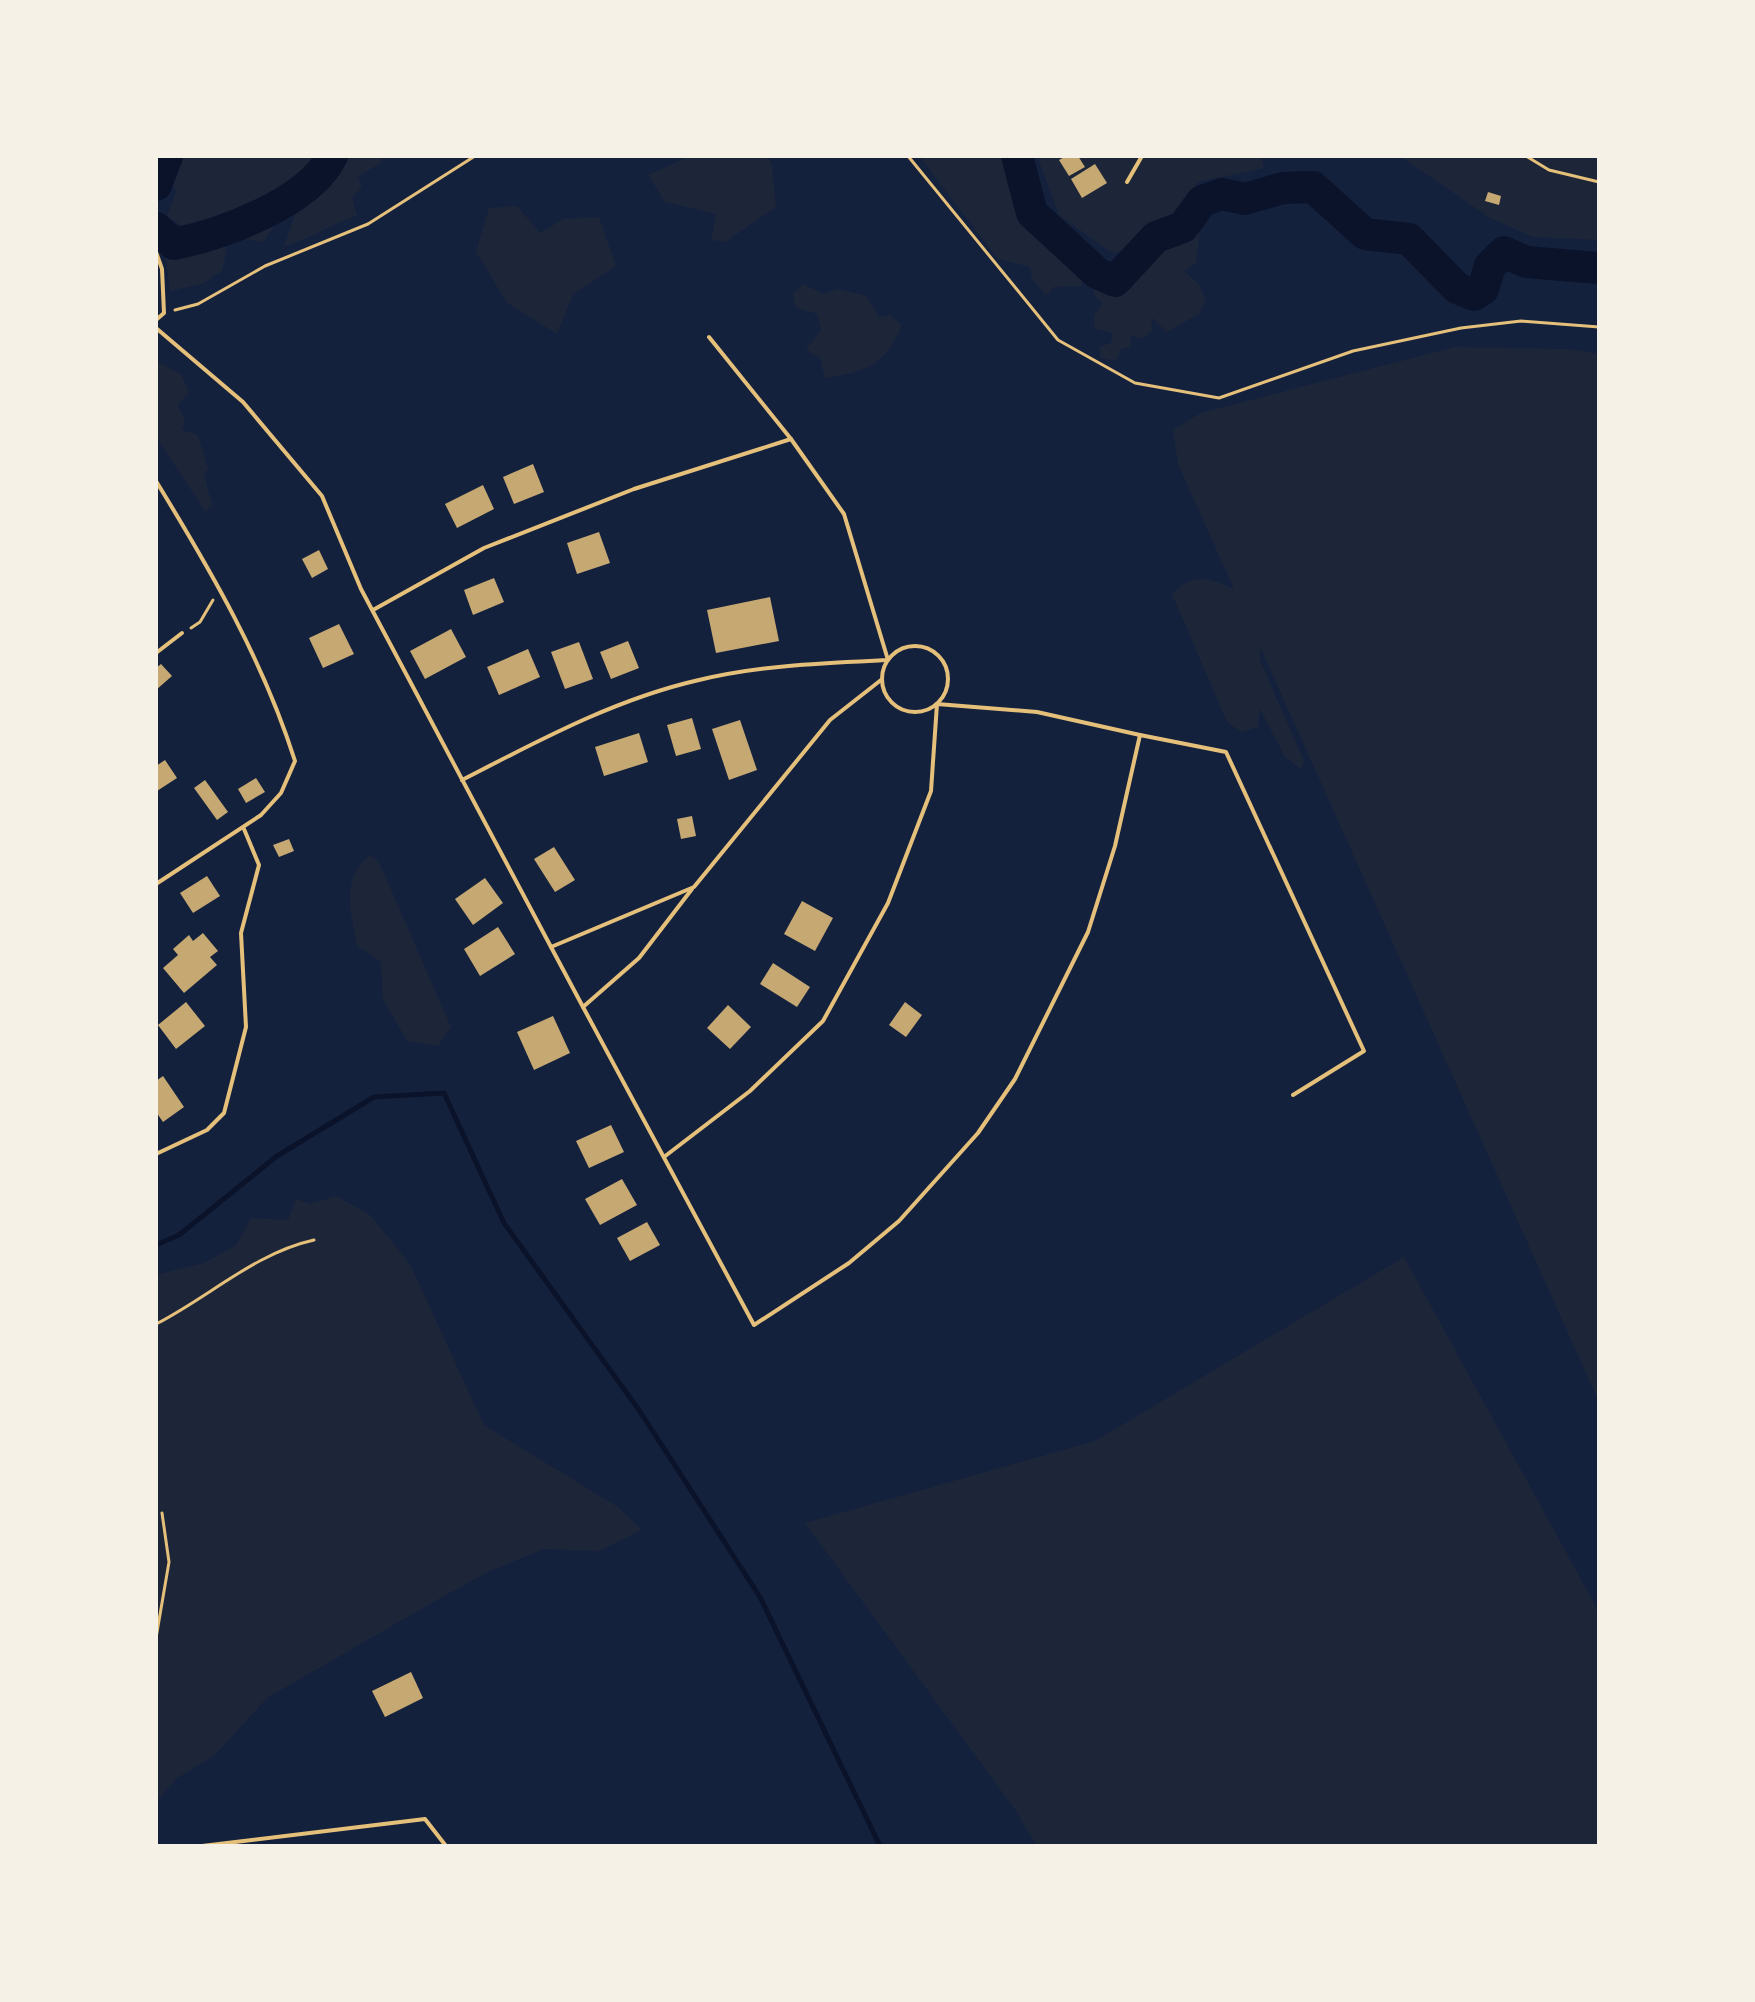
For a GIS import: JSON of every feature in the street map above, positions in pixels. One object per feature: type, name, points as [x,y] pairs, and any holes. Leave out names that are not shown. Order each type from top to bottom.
[{"type":"lane","points":[[1127,182],[1142,156]]},
{"type":"lane","points":[[156,252],[162,269],[164,313],[156,320]]},
{"type":"lane","points":[[156,328],[243,402],[322,496],[372,610],[754,1325],[849,1263],[899,1221],[978,1133],[1015,1079],[1082,945],[1115,846],[1140,735]]},
{"type":"lane","points":[[709,337],[791,439],[844,514],[888,660],[881,680],[883,691],[897,707],[917,712],[937,704],[1037,712],[1226,752],[1364,1051],[1293,1095]]},
{"type":"lane","points":[[372,610],[484,548],[634,489],[791,439]]},
{"type":"lane","points":[[156,481],[221,586],[277,704],[295,761],[281,793],[244,828],[156,884]]},
{"type":"lane","points":[[156,653],[182,633]]},
{"type":"lane","points":[[462,780],[577,722],[698,680],[795,664],[888,660],[906,647],[928,649],[937,655],[947,674],[947,686],[937,704],[931,791],[888,903],[823,1021],[750,1091],[663,1157]]},
{"type":"lane","points":[[583,1007],[639,958],[830,720],[881,680]]},
{"type":"lane","points":[[156,1154],[207,1130],[224,1113],[228,1100],[246,1027],[241,933],[259,865],[244,828]]},
{"type":"lane","points":[[551,947],[694,887]]},
{"type":"lane","points":[[202,1846],[425,1819],[446,1846]]},
{"type":"path","points":[[164,313],[198,304],[265,266],[368,224],[475,156]]},
{"type":"path","points":[[908,156],[1058,340],[1135,383],[1219,398],[1353,351],[1461,328],[1521,321],[1599,327]]},
{"type":"path","points":[[1526,156],[1549,170],[1599,182]]},
{"type":"path","points":[[182,633],[200,622],[221,586]]},
{"type":"path","points":[[156,1324],[202,1298],[215,1285],[291,1245],[314,1240]]},
{"type":"path","points":[[156,1638],[169,1562],[162,1513]]},
{"type":"shaded area","points":[[176,156],[323,156],[263,242],[228,236],[220,222],[189,231],[167,216],[176,192],[168,173]]},
{"type":"shaded area","points":[[337,156],[380,156],[383,161],[358,177],[362,187],[352,197],[357,216],[284,246],[299,203],[328,187],[326,174],[336,168]]},
{"type":"shaded area","points":[[690,156],[768,156],[772,165],[776,207],[725,242],[711,240],[716,214],[665,202],[648,175]]},
{"type":"shaded area","points":[[919,156],[1004,156],[1023,212],[1080,271],[1082,286],[1054,287],[1046,295],[1032,279],[1030,267],[998,259]]},
{"type":"shaded area","points":[[1037,156],[1261,156],[1264,168],[1198,182],[1175,215],[1128,253],[1109,251],[1059,215]]},
{"type":"shaded area","points":[[1400,156],[1599,156],[1599,240],[1533,237],[1490,218]]},
{"type":"shaded area","points":[[517,206],[540,233],[563,219],[599,217],[616,266],[573,294],[557,334],[507,303],[476,252],[489,208]]},
{"type":"shaded area","points":[[1190,227],[1200,230],[1196,263],[1184,271],[1199,284],[1206,300],[1200,313],[1167,332],[1151,317],[1152,331],[1142,339],[1130,335],[1131,347],[1121,349],[1116,361],[1101,358],[1099,347],[1111,343],[1113,333],[1095,329],[1094,316],[1103,302],[1096,298],[1093,289],[1106,280],[1114,285],[1129,284],[1158,242]]},
{"type":"shaded area","points":[[169,231],[200,244],[218,240],[227,248],[222,271],[202,284],[170,291],[164,246]]},
{"type":"shaded area","points":[[804,284],[823,294],[838,289],[866,296],[879,317],[890,315],[902,325],[896,339],[873,364],[852,373],[825,378],[820,358],[806,350],[821,329],[817,314],[795,307],[793,293]]},
{"type":"shaded area","points":[[1455,347],[1569,349],[1599,354],[1599,1402],[1260,647],[1260,660],[1304,761],[1301,769],[1285,757],[1260,709],[1258,727],[1241,732],[1227,722],[1172,594],[1188,582],[1203,579],[1234,589],[1178,464],[1173,430],[1201,413]]},
{"type":"shaded area","points":[[156,361],[181,374],[189,393],[178,405],[185,420],[182,430],[198,435],[208,468],[204,474],[212,505],[205,511],[156,437]]},
{"type":"shaded area","points":[[370,855],[379,862],[451,1027],[438,1046],[407,1041],[383,999],[381,962],[357,946],[351,885],[354,874]]},
{"type":"shaded area","points":[[336,1196],[370,1215],[410,1264],[484,1425],[618,1507],[642,1530],[599,1551],[544,1549],[488,1572],[437,1600],[267,1698],[215,1755],[176,1779],[156,1802],[156,1275],[204,1263],[236,1245],[251,1218],[288,1220],[296,1199],[310,1204]]},
{"type":"shaded area","points":[[1404,1257],[1599,1612],[1599,1846],[1037,1846],[1016,1811],[805,1523],[1095,1441]]},
{"type":"building","points":[[1066,156],[1078,156],[1085,167],[1069,176],[1059,160]]},
{"type":"building","points":[[1095,164],[1107,183],[1082,198],[1071,179]]},
{"type":"building","points":[[1488,192],[1501,196],[1499,205],[1485,201]]},
{"type":"building","points":[[533,464],[544,492],[514,504],[503,477]]},
{"type":"building","points":[[483,485],[494,509],[457,528],[445,504]]},
{"type":"building","points":[[599,532],[610,563],[577,574],[567,543]]},
{"type":"building","points":[[319,550],[328,569],[312,578],[302,559]]},
{"type":"building","points":[[494,578],[504,602],[473,615],[464,590]]},
{"type":"building","points":[[770,597],[779,641],[716,653],[707,610]]},
{"type":"building","points":[[339,624],[354,654],[323,668],[309,638]]},
{"type":"building","points":[[451,629],[466,657],[425,679],[410,651]]},
{"type":"building","points":[[628,641],[639,668],[611,679],[600,652]]},
{"type":"building","points":[[579,642],[593,679],[565,689],[551,652]]},
{"type":"building","points":[[528,649],[540,677],[499,695],[487,667]]},
{"type":"building","points":[[161,664],[172,676],[156,690],[156,668]]},
{"type":"building","points":[[692,718],[701,749],[676,756],[667,725]]},
{"type":"building","points":[[740,720],[757,770],[729,780],[712,729]]},
{"type":"building","points":[[639,733],[648,762],[604,776],[595,747]]},
{"type":"building","points":[[165,760],[177,778],[157,791],[156,766]]},
{"type":"building","points":[[256,778],[265,792],[246,803],[238,789]]},
{"type":"building","points":[[205,780],[228,812],[217,820],[194,788]]},
{"type":"building","points":[[692,816],[696,836],[681,839],[677,819]]},
{"type":"building","points":[[289,839],[294,851],[279,857],[273,845]]},
{"type":"building","points":[[554,847],[575,880],[555,892],[534,859]]},
{"type":"building","points":[[207,876],[220,896],[193,913],[180,893]]},
{"type":"building","points":[[485,878],[503,903],[473,925],[455,899]]},
{"type":"building","points":[[802,901],[833,918],[815,951],[784,934]]},
{"type":"building","points":[[498,927],[515,954],[480,976],[464,949]]},
{"type":"building","points":[[203,933],[218,951],[210,957],[217,965],[184,993],[163,968],[178,955],[173,949],[189,935],[193,941]]},
{"type":"building","points":[[773,963],[810,987],[797,1007],[760,984]]},
{"type":"building","points":[[186,1002],[205,1026],[176,1049],[158,1025]]},
{"type":"building","points":[[905,1002],[922,1015],[906,1037],[889,1025]]},
{"type":"building","points":[[728,1005],[751,1027],[730,1049],[707,1028]]},
{"type":"building","points":[[553,1016],[570,1053],[534,1070],[517,1032]]},
{"type":"building","points":[[163,1076],[184,1107],[163,1122],[156,1112],[156,1081]]},
{"type":"building","points":[[611,1125],[624,1152],[589,1168],[576,1141]]},
{"type":"building","points":[[622,1179],[637,1205],[600,1225],[585,1199]]},
{"type":"building","points":[[647,1222],[660,1245],[630,1261],[617,1238]]},
{"type":"building","points":[[411,1672],[423,1698],[385,1717],[372,1691]]},
{"type":"waterway","points":[[156,185],[167,156]]},
{"type":"waterway","points":[[156,228],[174,244],[239,224],[285,202],[321,173],[332,156]]},
{"type":"waterway","points":[[1017,156],[1032,213],[1097,273],[1115,281],[1156,237],[1183,227],[1202,201],[1222,194],[1245,199],[1283,188],[1313,187],[1365,234],[1409,239],[1457,288],[1474,295],[1483,289],[1490,266],[1504,252],[1526,262],[1599,268]]},
{"type":"waterway","points":[[156,1245],[179,1235],[277,1156],[374,1097],[444,1093],[504,1223],[639,1410],[760,1597],[880,1846]]}]
